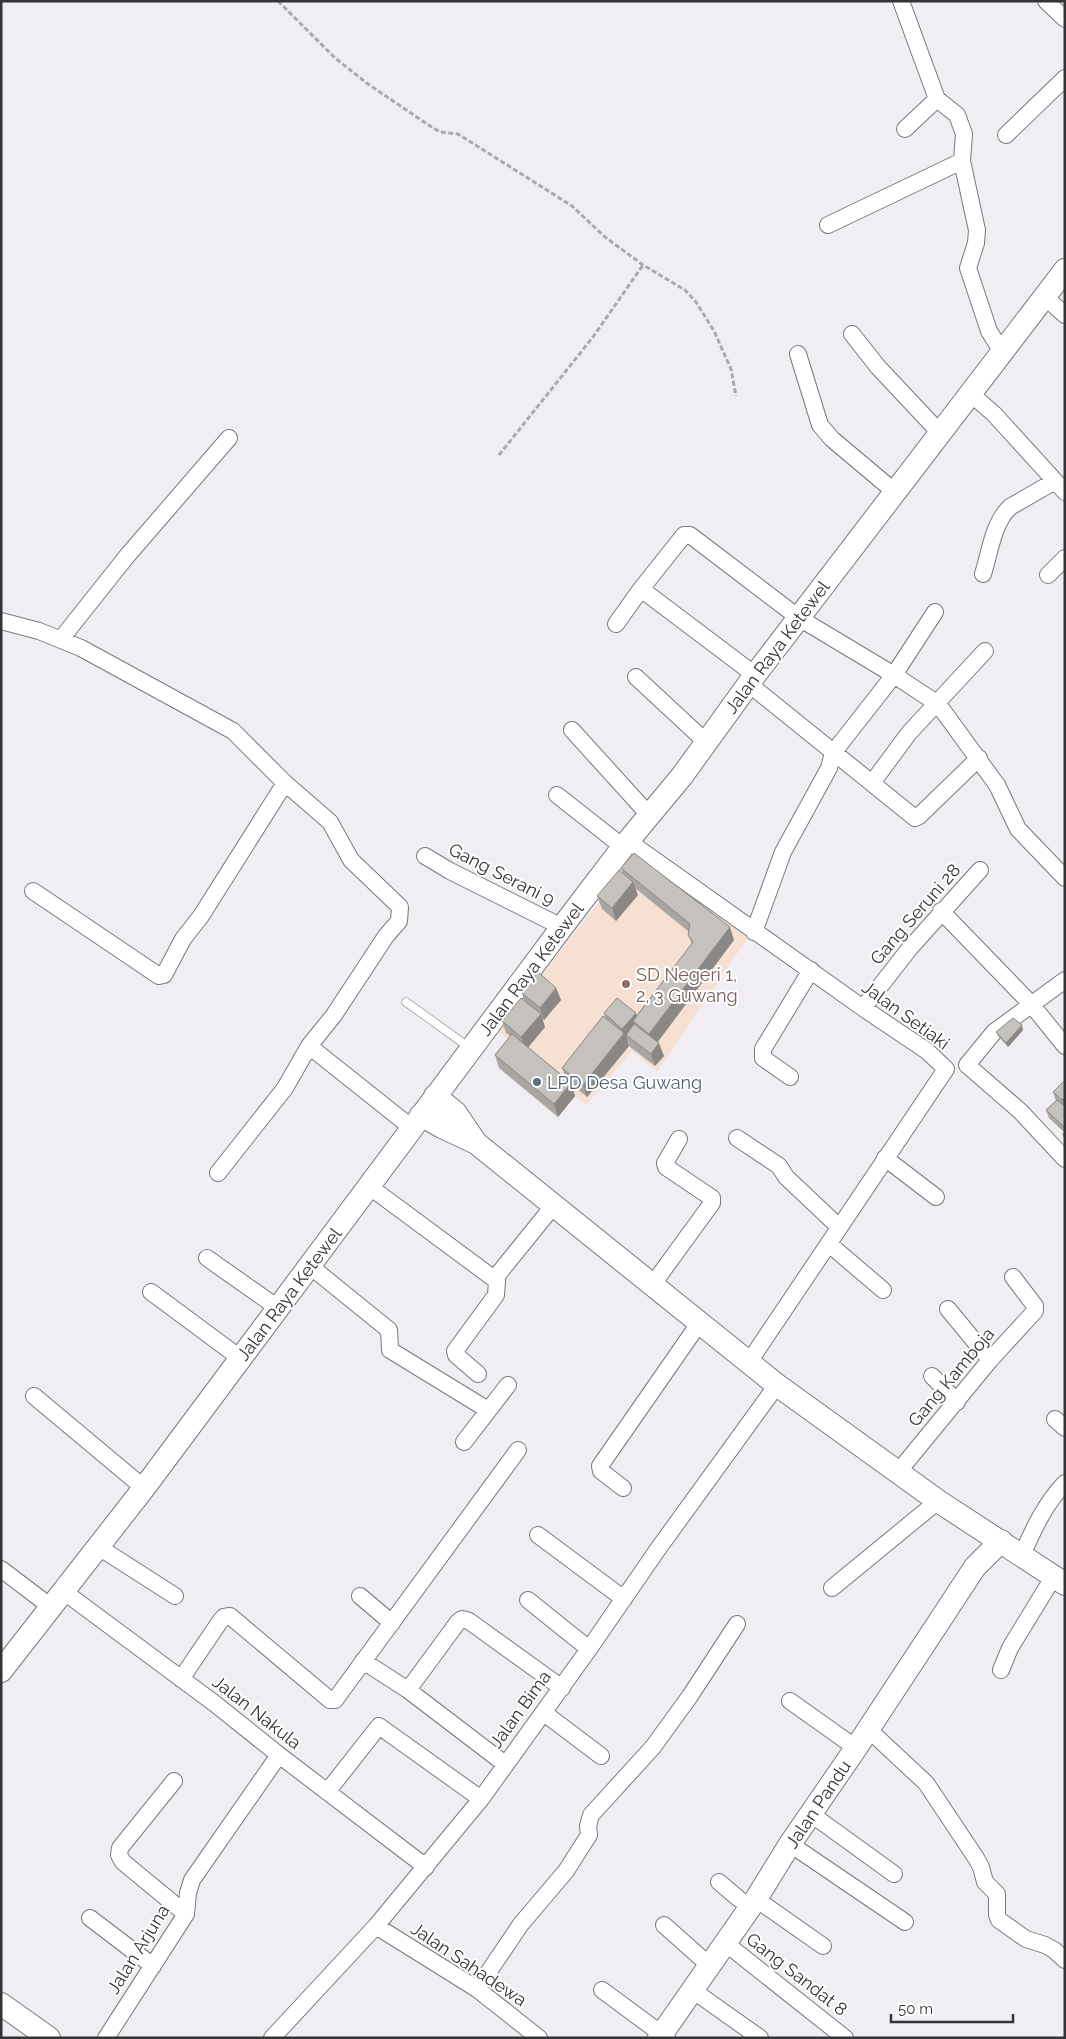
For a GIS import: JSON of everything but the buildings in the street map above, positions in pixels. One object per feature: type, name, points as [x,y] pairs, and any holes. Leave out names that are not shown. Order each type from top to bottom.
[{"type":"main road","name":"Jalan Raya Ketewel","points":[[1,1671],[144,1488],[625,844],[650,816],[752,679],[1065,270]]},
{"type":"main road","points":[[435,1096],[455,1112],[476,1142]]},
{"type":"main road","points":[[417,1121],[442,1127],[476,1142],[777,1385],[938,1501],[1022,1554],[1059,1580]]},
{"type":"main road","name":"Jalan Pandu","points":[[975,1567],[979,1528]]},
{"type":"main road","name":"Jalan Pandu","points":[[662,2036],[724,1942],[748,1899],[790,1844],[856,1748],[975,1567],[1000,1541]]},
{"type":"main road","points":[[1,2004],[49,2038]]},
{"type":"street","points":[[901,1],[938,99],[951,109],[961,123],[964,134],[962,162],[978,230],[968,268],[969,276],[989,331],[1002,352]]},
{"type":"street","points":[[1046,1],[1064,18]]},
{"type":"street","points":[[1006,135],[1065,78]]},
{"type":"street","points":[[905,128],[938,99]]},
{"type":"street","points":[[828,225],[962,162]]},
{"type":"street","points":[[1044,296],[1065,315]]},
{"type":"street","points":[[852,334],[878,367],[940,433]]},
{"type":"street","points":[[798,354],[820,425],[832,439],[895,492]]},
{"type":"street","points":[[971,394],[994,414],[1060,487],[1010,507],[1004,512],[998,524],[984,574]]},
{"type":"street","points":[[61,639],[127,556],[229,438]]},
{"type":"street","points":[[616,624],[684,535],[690,535],[799,618],[894,675],[938,704],[997,785],[1018,829],[1065,878]]},
{"type":"street","points":[[1048,575],[1065,558]]},
{"type":"street","points":[[641,589],[752,679],[832,753],[917,818],[978,758]]},
{"type":"street","points":[[754,932],[783,852],[829,768],[832,753],[894,675],[935,612]]},
{"type":"street","points":[[1,621],[39,631],[81,648],[221,723],[244,741],[284,783],[330,822],[351,860],[400,907],[399,921],[386,936],[334,1015],[309,1046],[286,1088],[218,1173]]},
{"type":"street","points":[[872,783],[909,733],[938,704],[985,651]]},
{"type":"street","points":[[636,677],[706,742]]},
{"type":"street","points":[[572,730],[650,816]]},
{"type":"street","points":[[33,891],[158,976],[164,975],[183,939],[202,916],[284,783]]},
{"type":"street","name":"Jalan Setiaki","points":[[557,795],[625,844],[927,1051],[946,1069],[749,1362]]},
{"type":"street","name":"Gang Serani 9","points":[[425,856],[450,872],[562,927]]},
{"type":"street","name":"Gang Seruni 28","points":[[863,1008],[941,911],[980,870]]},
{"type":"street","points":[[941,911],[1031,1004],[1065,1046]]},
{"type":"street","points":[[790,1077],[763,1058],[763,1049],[811,970]]},
{"type":"street","points":[[946,1069],[967,1065],[994,1032],[1065,980]]},
{"type":"street","points":[[309,1046],[417,1121]]},
{"type":"street","points":[[967,1065],[1020,1111],[1065,1159]]},
{"type":"street","points":[[738,1138],[779,1166],[790,1181],[839,1226]]},
{"type":"street","points":[[653,1284],[712,1203],[712,1198],[665,1165],[679,1139]]},
{"type":"street","points":[[885,1158],[936,1197]]},
{"type":"street","points":[[370,1187],[495,1278],[498,1287],[496,1295],[455,1351],[456,1355],[478,1374]]},
{"type":"street","points":[[495,1278],[554,1205]]},
{"type":"street","points":[[829,1244],[883,1290]]},
{"type":"street","points":[[206,1258],[278,1308]]},
{"type":"street","points":[[310,1266],[389,1330],[390,1350],[488,1410]]},
{"type":"street","name":"Gang Kamboja","points":[[898,1472],[990,1360],[1035,1311],[1036,1308],[1013,1277]]},
{"type":"street","points":[[151,1292],[240,1358]]},
{"type":"street","points":[[948,1309],[990,1360]]},
{"type":"street","points":[[622,1488],[601,1471],[600,1466],[700,1322]]},
{"type":"street","points":[[932,1376],[957,1402]]},
{"type":"street","points":[[464,1442],[508,1385]]},
{"type":"street","name":"Jalan Bima","points":[[272,2038],[376,1926],[481,1799],[777,1385]]},
{"type":"street","points":[[34,1396],[144,1488]]},
{"type":"street","points":[[181,1679],[221,1620],[227,1616],[234,1618],[330,1700],[337,1698],[518,1450]]},
{"type":"street","points":[[1022,1554],[1041,1513],[1051,1498],[1065,1483]]},
{"type":"street","points":[[832,1588],[938,1501]]},
{"type":"street","points":[[538,1535],[624,1599]]},
{"type":"street","points":[[97,1546],[175,1596]]},
{"type":"street","name":"Jalan Nakula","points":[[1,1569],[57,1599],[214,1702],[279,1755],[426,1867]]},
{"type":"street","points":[[1001,1670],[1010,1648],[1059,1580]]},
{"type":"street","points":[[360,1596],[392,1623]]},
{"type":"street","points":[[528,1600],[589,1649]]},
{"type":"street","points":[[408,1690],[458,1622],[462,1620],[469,1621],[562,1688]]},
{"type":"street","points":[[477,1989],[521,1924],[566,1871],[589,1835],[588,1826],[591,1815],[653,1747],[690,1696],[737,1624]]},
{"type":"street","points":[[363,1661],[408,1690],[505,1764]]},
{"type":"street","points":[[790,1701],[856,1748]]},
{"type":"street","points":[[544,1713],[600,1756]]},
{"type":"street","points":[[327,1792],[379,1726],[481,1799]]},
{"type":"street","points":[[868,1729],[926,1783],[931,1790],[976,1858],[981,1867],[985,1882],[997,1894],[997,1915],[999,1920],[1026,1939],[1054,1950],[1065,1960]]},
{"type":"street","name":"Jalan Arjuna","points":[[106,2038],[186,1914],[188,1893],[192,1880],[279,1755]]},
{"type":"street","points":[[174,1781],[120,1848],[118,1855],[123,1862],[186,1914]]},
{"type":"street","points":[[810,1814],[894,1874]]},
{"type":"street","points":[[790,1844],[904,1922]]},
{"type":"street","points":[[719,1882],[823,1946]]},
{"type":"street","points":[[90,1918],[153,1966]]},
{"type":"street","points":[[664,1925],[709,1965]]},
{"type":"street","name":"Jalan Sahadewa","points":[[376,1926],[477,1989],[539,2038]]},
{"type":"street","name":"Gang Sandat 8","points":[[724,1942],[845,2038]]},
{"type":"street","points":[[692,1989],[760,2038]]},
{"type":"street","points":[[602,1990],[662,2036]]},
{"type":"lane","points":[[406,1002],[471,1049]]},
{"type":"path","points":[[278,1],[335,58],[368,84],[440,132],[458,134],[572,206],[605,237],[643,265],[685,290],[696,302],[714,331],[731,369],[736,396]]},
{"type":"path","points":[[498,455],[593,337],[643,265]]},
{"type":"shaded area","name":"SD Negeri 1, 2, 3 Guwang","points":[[635,856],[749,936],[657,1072],[632,1051],[586,1105],[498,1031]]},
{"type":"place","name":"SD Negeri 1, 2, 3 Guwang","points":[[626,984]]},
{"type":"place","name":"LPD Desa Guwang","points":[[537,1082]]}]
